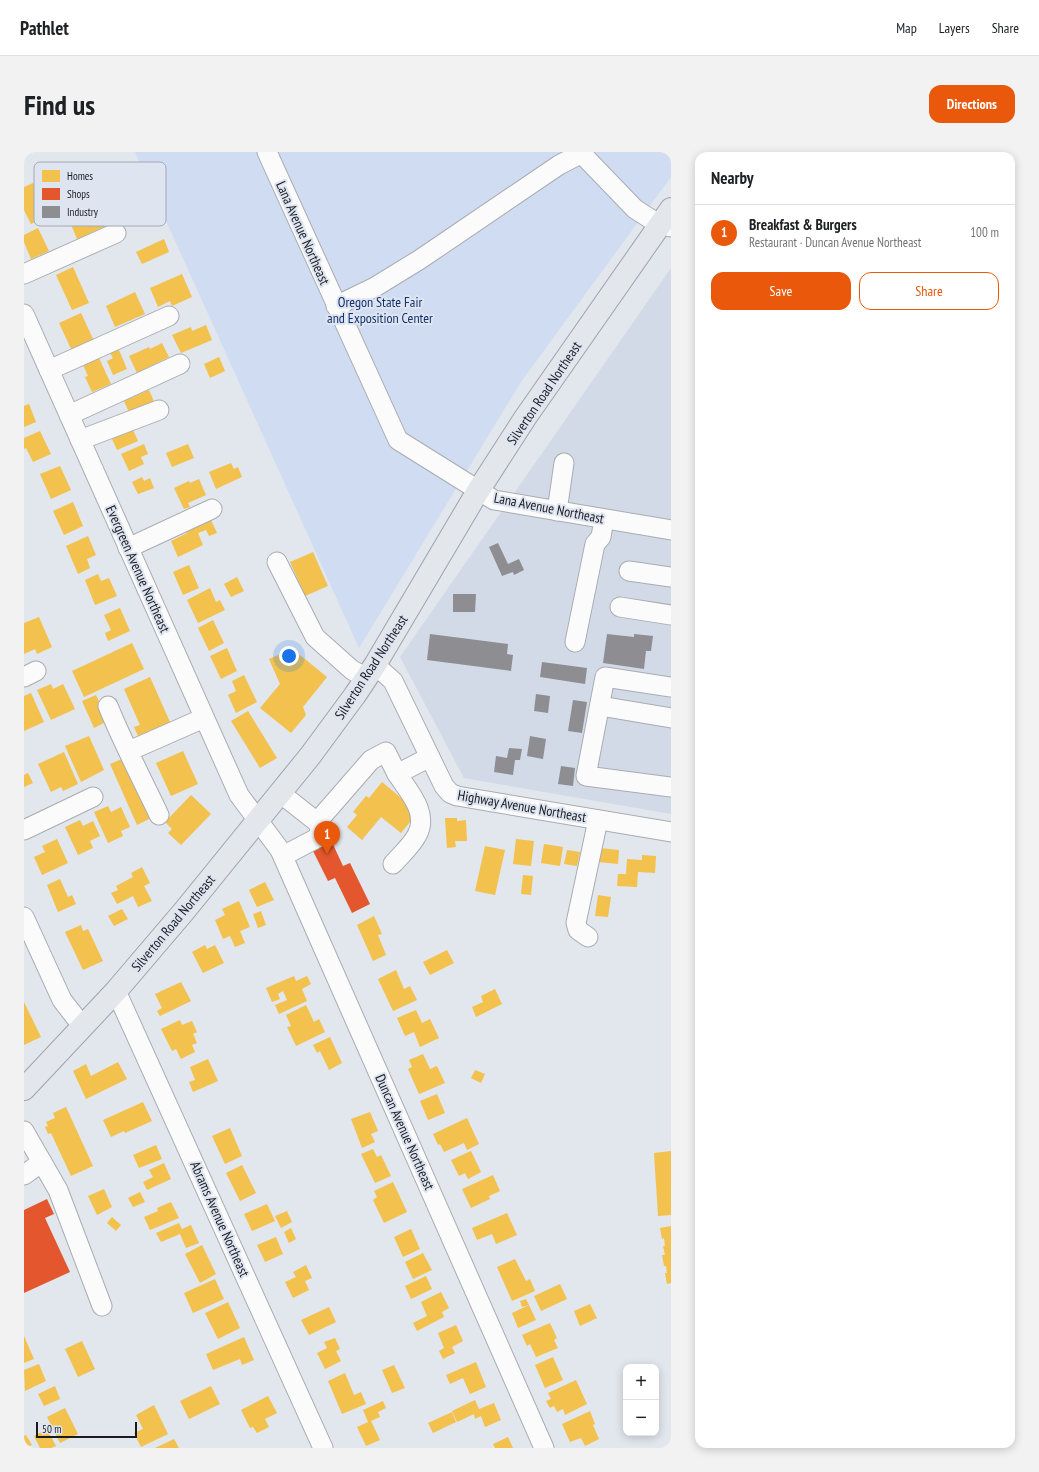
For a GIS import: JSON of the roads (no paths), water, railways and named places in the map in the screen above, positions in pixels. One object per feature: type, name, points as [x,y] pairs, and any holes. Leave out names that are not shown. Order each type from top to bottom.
[{"type":"main road","name":"Silverton Road Northeast","points":[[24,1089],[116,991],[185,910],[310,756],[371,672],[478,491],[526,418],[667,220]]},
{"type":"street","name":"Lana Avenue Northeast","points":[[267,152],[398,440],[494,500],[671,530]]},
{"type":"street","points":[[336,306],[374,287],[419,260],[559,165],[582,152],[635,209],[667,220]]},
{"type":"street","points":[[24,274],[116,233]]},
{"type":"street","name":"Evergreen Avenue Northeast","points":[[24,314],[239,795],[258,820]]},
{"type":"street","points":[[49,370],[169,316]]},
{"type":"street","points":[[69,415],[180,364]]},
{"type":"street","points":[[80,440],[159,410]]},
{"type":"street","points":[[557,511],[564,463]]},
{"type":"street","points":[[128,548],[212,509]]},
{"type":"street","points":[[575,642],[594,544],[601,537],[604,519]]},
{"type":"street","name":"Highway Avenue Northeast","points":[[277,562],[315,637],[352,670],[371,672],[393,681],[444,786],[450,793],[457,796],[671,832]]},
{"type":"street","points":[[629,571],[671,578]]},
{"type":"street","points":[[620,607],[671,615]]},
{"type":"street","points":[[671,687],[605,677],[586,776],[671,787]]},
{"type":"street","points":[[108,706],[121,737],[159,815]]},
{"type":"street","points":[[600,706],[671,718]]},
{"type":"street","points":[[129,751],[204,718]]},
{"type":"street","points":[[317,822],[371,760],[386,752],[397,774],[421,813],[421,823],[417,836],[393,864]]},
{"type":"street","points":[[397,774],[430,758]]},
{"type":"street","points":[[280,793],[317,822],[320,827],[319,837],[282,856]]},
{"type":"street","points":[[24,830],[93,797]]},
{"type":"street","name":"Duncan Avenue Northeast","points":[[258,820],[280,850],[544,1448]]},
{"type":"street","points":[[588,937],[578,930],[576,923],[598,820]]},
{"type":"street","points":[[24,917],[62,1000],[83,1027]]},
{"type":"street","name":"Abrams Avenue Northeast","points":[[116,991],[323,1448]]},
{"type":"street","points":[[24,1132],[58,1190],[102,1306]]},
{"type":"street","points":[[24,1175],[42,1162]]},
{"type":"place","name":"Breakfast & Burgers","points":[[327,854]]},
{"type":"park label","name":"Oregon State Fair and Exposition Center","points":[[380,310]]}]
